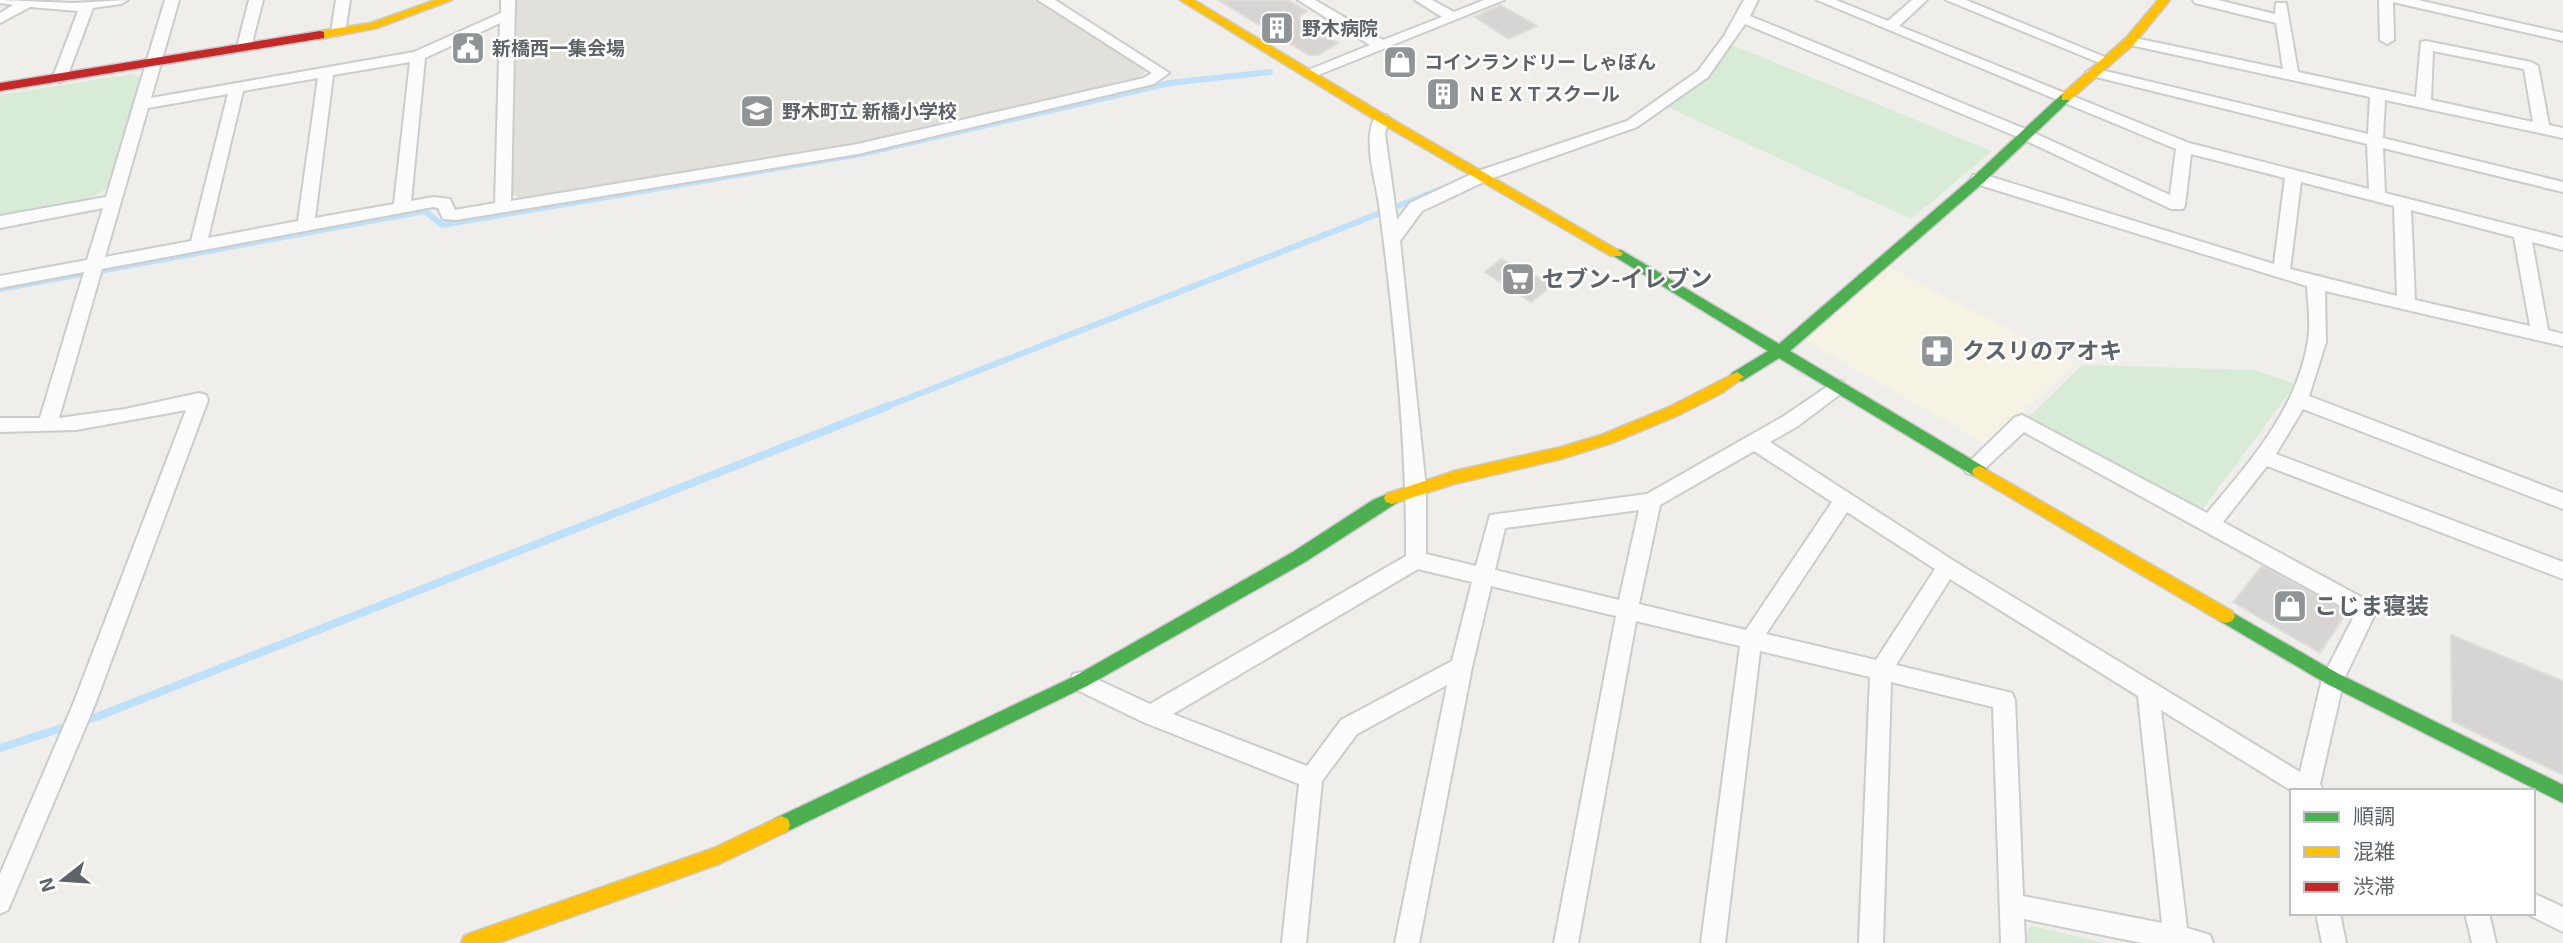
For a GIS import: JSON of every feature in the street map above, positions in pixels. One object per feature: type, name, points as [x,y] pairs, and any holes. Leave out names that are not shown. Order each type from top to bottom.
[{"type":"street","points":[[5,0],[87,5],[121,0]]},
{"type":"street","points":[[47,426],[172,0]]},
{"type":"street","points":[[244,47],[256,0]]},
{"type":"street","points":[[338,32],[343,0]]},
{"type":"street","points":[[0,87],[373,26],[427,4],[446,0]]},
{"type":"street","points":[[0,282],[439,201],[444,203],[449,215],[456,215],[858,149],[1149,82],[1162,73],[1045,0]]},
{"type":"street","points":[[1186,0],[1381,118],[1484,175],[1781,350],[1837,387],[2333,679],[2563,794]]},
{"type":"street","points":[[1305,0],[1380,45]]},
{"type":"street","points":[[1422,0],[1453,18]]},
{"type":"street","points":[[1311,74],[1497,0]]},
{"type":"street","points":[[1392,240],[1416,207],[1484,175],[1632,124],[1703,74],[1743,18],[1751,0]]},
{"type":"street","points":[[1824,0],[2184,147],[2563,244]]},
{"type":"street","points":[[1889,27],[1920,0]]},
{"type":"street","points":[[1953,0],[2105,60]]},
{"type":"street","points":[[471,943],[719,855],[1081,681],[1299,557],[1379,504],[1416,488],[1565,452],[1649,422],[1717,389],[1781,350],[1979,179],[2024,134],[2067,98],[2105,60],[2130,41],[2164,0]]},
{"type":"street","points":[[2200,0],[2282,13],[2291,75]]},
{"type":"street","points":[[2386,0],[2388,40]]},
{"type":"street","points":[[2399,0],[2563,37]]},
{"type":"street","points":[[2485,0],[2491,21]]},
{"type":"street","points":[[0,19],[31,1]]},
{"type":"street","points":[[60,77],[87,5]]},
{"type":"street","points":[[143,103],[418,57],[508,8]]},
{"type":"street","points":[[503,207],[508,8]]},
{"type":"street","points":[[1743,18],[2024,134],[2177,205]]},
{"type":"street","points":[[2130,41],[2563,133]]},
{"type":"street","points":[[2423,103],[2426,45],[2531,66],[2542,129]]},
{"type":"street","points":[[402,208],[418,57]]},
{"type":"street","points":[[306,225],[326,71]]},
{"type":"street","points":[[2093,72],[2563,187]]},
{"type":"street","points":[[198,245],[237,86]]},
{"type":"street","points":[[2377,195],[2375,142],[2378,93]]},
{"type":"street","points":[[1381,118],[1377,134],[1392,240],[1416,488],[1416,560]]},
{"type":"street","points":[[2171,237],[2184,147]]},
{"type":"street","points":[[2281,272],[2294,173]]},
{"type":"street","points":[[1979,179],[2316,283],[2563,340]]},
{"type":"street","points":[[0,222],[112,201]]},
{"type":"street","points":[[2402,202],[2406,304]]},
{"type":"street","points":[[2522,233],[2540,335]]},
{"type":"street","points":[[2209,525],[2264,457],[2300,400],[2317,341],[2316,283]]},
{"type":"street","points":[[1407,943],[1461,667],[1497,521],[1651,501],[1791,421],[1837,387]]},
{"type":"street","points":[[0,425],[47,426],[117,420],[200,400],[83,707],[0,902]]},
{"type":"street","points":[[2300,400],[2563,501]]},
{"type":"street","points":[[1973,468],[2022,422],[2367,610],[2333,679],[2309,789]]},
{"type":"street","points":[[1754,441],[1947,567],[2148,688],[2307,789]]},
{"type":"street","points":[[2264,457],[2563,571]]},
{"type":"street","points":[[1713,943],[1751,639],[1845,499]]},
{"type":"street","points":[[1566,943],[1627,612],[1651,501]]},
{"type":"street","points":[[1151,715],[1416,560],[2004,700],[2013,943]]},
{"type":"street","points":[[1871,943],[1881,671],[1947,567]]},
{"type":"street","points":[[1294,943],[1311,778],[1349,727],[1461,667]]},
{"type":"street","points":[[1081,681],[1151,715],[1311,778]]},
{"type":"street","points":[[2148,688],[2176,936]]},
{"type":"street","points":[[2011,905],[2201,943]]},
{"type":"street","points":[[2535,906],[2563,920]]},
{"type":"street","points":[[2328,915],[2333,943]]},
{"type":"street","points":[[2477,915],[2484,943]]},
{"type":"shaded area","name":"野木町立 新橋小学校","points":[[516,0],[1035,0],[1147,68],[1141,78],[860,144],[523,200],[512,194]]},
{"type":"shaded area","name":"クスリのアオキ","points":[[1883,264],[2074,363],[1988,445],[1801,338]]},
{"type":"green space","points":[[1725,42],[1992,151],[1911,219],[1661,104],[1702,82]]},
{"type":"green space","points":[[132,74],[143,80],[106,189],[91,198],[0,215],[0,95]]},
{"type":"green space","points":[[2082,365],[2254,370],[2296,384],[2201,511],[2029,417]]},
{"type":"green space","points":[[2032,926],[2104,943],[2022,943],[2022,934]]},
{"type":"building","name":"野木病院","points":[[1218,0],[1287,0],[1307,11],[1298,17],[1304,20],[1301,22],[1338,43],[1318,55],[1309,55]]},
{"type":"building","points":[[1500,5],[1537,26],[1509,39],[1475,17]]},
{"type":"building","name":"セブン-イレブン","points":[[1501,259],[1553,285],[1531,302],[1485,272]]},
{"type":"building","name":"こじま寝装","points":[[2262,566],[2347,612],[2320,653],[2233,602]]},
{"type":"building","points":[[2451,635],[2563,681],[2563,775],[2452,721]]},
{"type":"waterway","points":[[100,271],[425,211],[442,225],[861,154],[1170,83],[1270,72]]},
{"type":"waterway","points":[[883,408],[1444,188]]},
{"type":"waterway","points":[[0,289],[82,274]]},
{"type":"waterway","points":[[0,748],[99,716],[888,406]]},
{"type":"traffic: fast","points":[[1737,377],[1781,350],[1979,179],[2066,97]]},
{"type":"traffic: fast","points":[[1616,253],[1980,472]]},
{"type":"traffic: fast","points":[[781,825],[1081,681],[1299,557],[1392,498]]},
{"type":"traffic: fast","points":[[2226,616],[2333,679],[2563,794]]},
{"type":"traffic: slow","points":[[320,35],[373,26],[446,0]]},
{"type":"traffic: slow","points":[[1186,0],[1381,118],[1616,253]]},
{"type":"traffic: slow","points":[[2066,97],[2130,41],[2164,0]]},
{"type":"traffic: slow","points":[[1392,498],[1454,477],[1561,453],[1607,439],[1674,411],[1737,377]]},
{"type":"traffic: slow","points":[[1980,472],[2226,616]]},
{"type":"traffic: slow","points":[[471,943],[719,855],[781,825]]},
{"type":"traffic: jam","points":[[0,87],[320,35]]},
{"type":"place","name":"野木病院","points":[[1277,28]]},
{"type":"place","name":"新橋西一集会場","points":[[468,48]]},
{"type":"place","name":"コインランドリー しゃぼん","points":[[1400,62]]},
{"type":"place","name":"ＮＥＸＴスクール","points":[[1443,94]]},
{"type":"place","name":"野木町立 新橋小学校","points":[[757,111]]},
{"type":"place","name":"セブン-イレブン","points":[[1518,279]]},
{"type":"place","name":"クスリのアオキ","points":[[1937,351]]},
{"type":"place","name":"こじま寝装","points":[[2290,606]]}]
